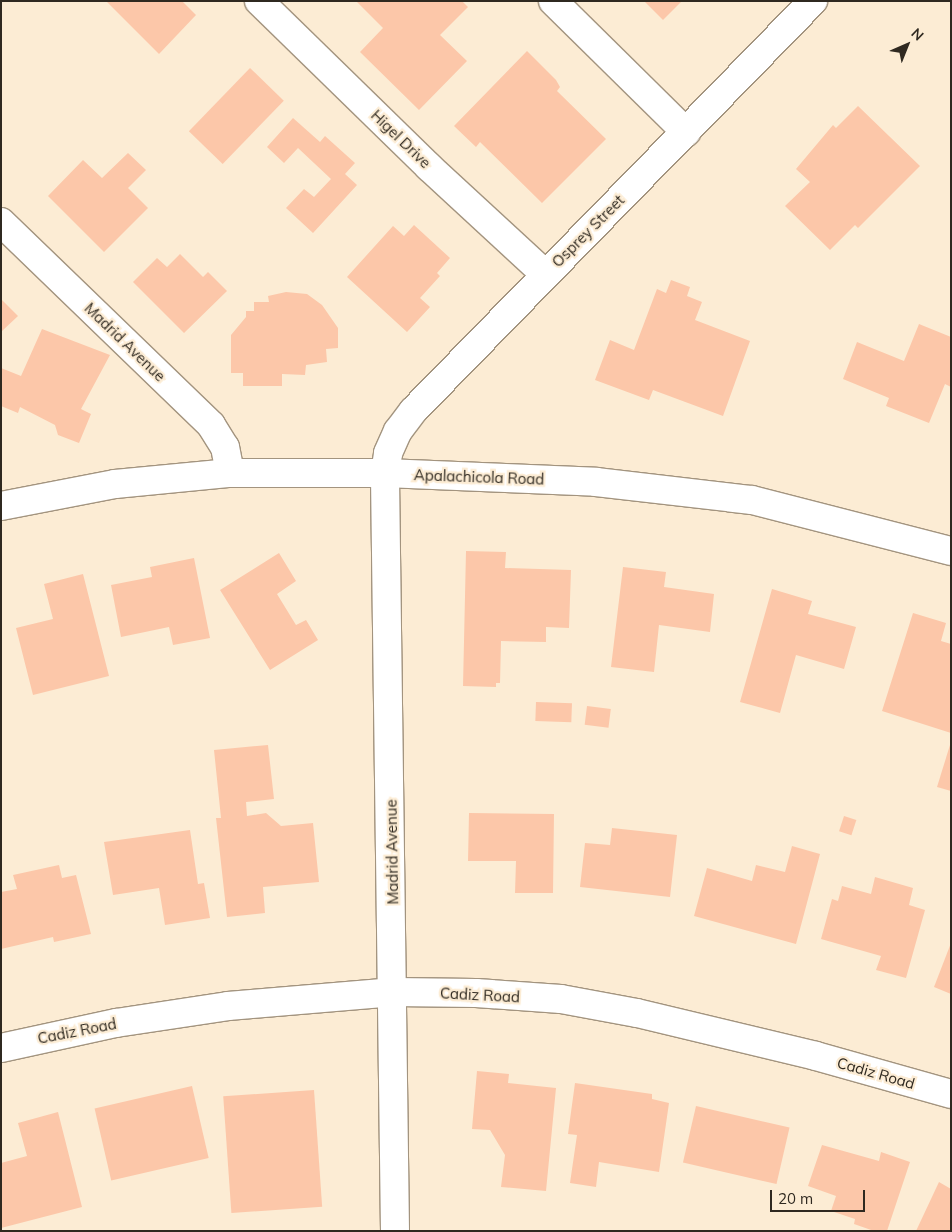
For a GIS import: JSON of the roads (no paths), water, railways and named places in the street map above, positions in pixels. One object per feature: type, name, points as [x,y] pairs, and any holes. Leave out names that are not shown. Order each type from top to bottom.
[{"type":"street","name":"Higel Drive","points":[[260,1],[429,167],[545,274]]},
{"type":"street","points":[[553,1],[686,132]]},
{"type":"street","name":"Osprey Street","points":[[385,473],[393,440],[405,420],[545,274],[813,1]]},
{"type":"street","name":"Madrid Avenue","points":[[1,222],[211,425],[225,447],[230,473]]},
{"type":"street","name":"Apalachicola Road","points":[[1,506],[115,484],[230,473],[385,473],[596,482],[752,500],[951,551]]},
{"type":"street","name":"Madrid Avenue","points":[[385,473],[394,992],[395,1231]]},
{"type":"street","name":"Cadiz Road","points":[[1,1048],[116,1023],[228,1006],[394,992],[561,999],[628,1011],[808,1054],[951,1094]]}]
